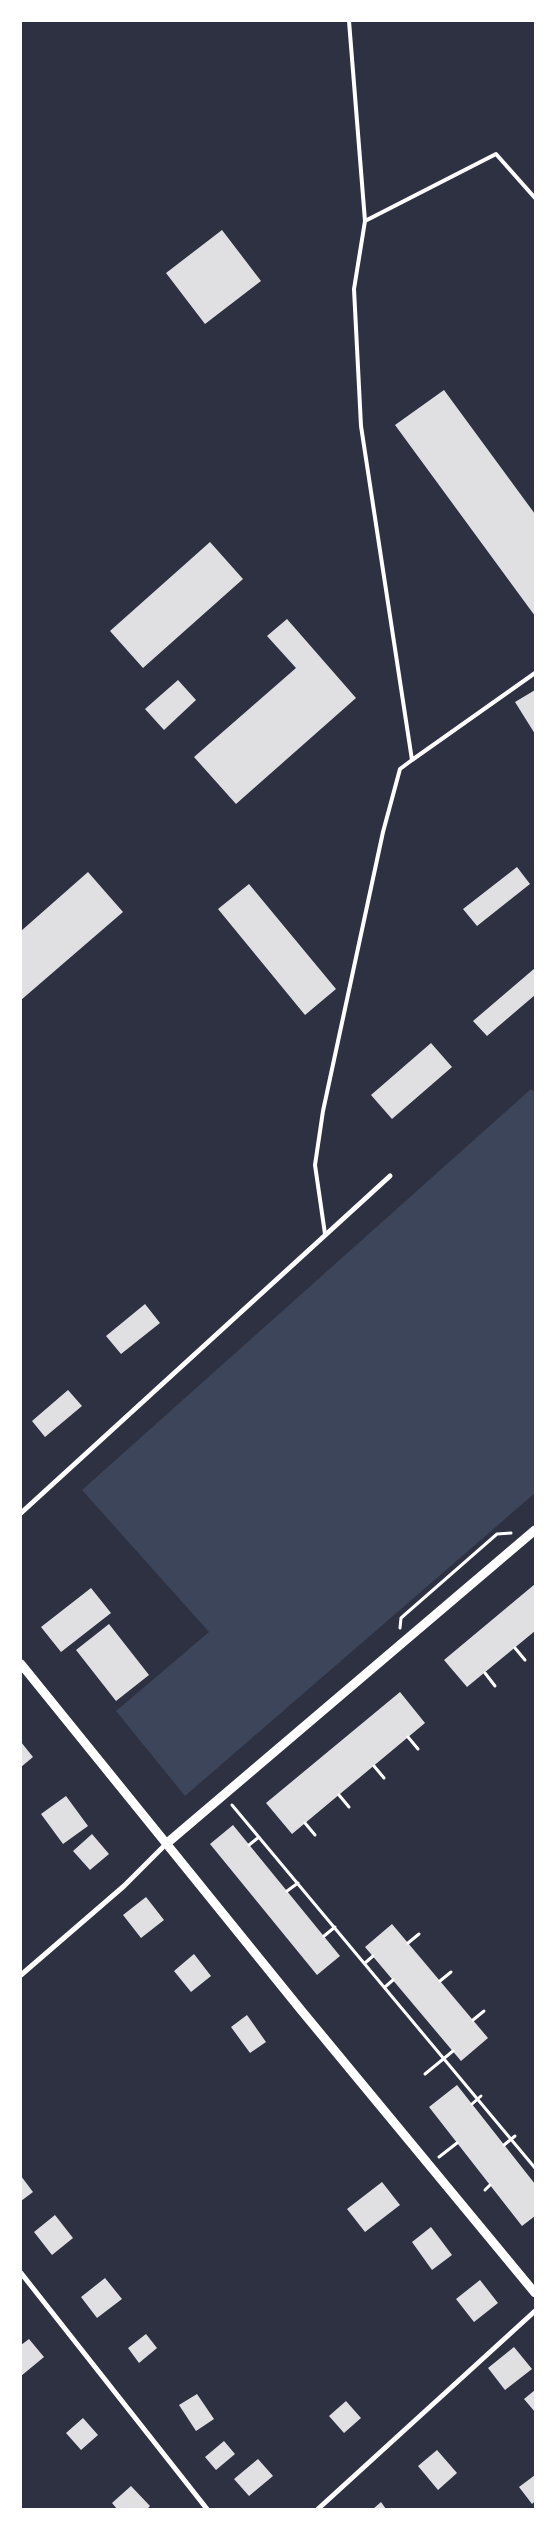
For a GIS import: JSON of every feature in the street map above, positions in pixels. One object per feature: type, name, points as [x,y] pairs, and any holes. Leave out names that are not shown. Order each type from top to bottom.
[{"type":"street","points":[[21,1513],[390,1176]]},
{"type":"street","points":[[21,1975],[124,1886],[166,1844],[535,1530]]},
{"type":"street","points":[[21,1664],[429,2166],[535,2293]]},
{"type":"street","points":[[21,2273],[207,2509]]},
{"type":"street","points":[[318,2509],[535,2311]]},
{"type":"lane","points":[[349,21],[365,221],[354,289],[361,426],[412,760]]},
{"type":"lane","points":[[365,221],[496,154],[535,198]]},
{"type":"lane","points":[[326,1234],[315,1165],[323,1111],[383,832],[400,769],[535,673]]},
{"type":"path","points":[[515,1648],[525,1660]]},
{"type":"path","points":[[484,1673],[495,1686]]},
{"type":"path","points":[[408,1737],[418,1749]]},
{"type":"path","points":[[374,1766],[384,1778]]},
{"type":"path","points":[[339,1794],[349,1807]]},
{"type":"path","points":[[224,1795],[444,2058],[480,2097],[535,2168]]},
{"type":"path","points":[[305,1823],[314,1835]]},
{"type":"path","points":[[249,1845],[259,1837]]},
{"type":"path","points":[[286,1891],[298,1883]]},
{"type":"path","points":[[324,1936],[335,1927]]},
{"type":"path","points":[[408,1943],[419,1934]]},
{"type":"path","points":[[366,1963],[373,1956]]},
{"type":"path","points":[[440,1981],[451,1972]]},
{"type":"path","points":[[385,1987],[393,1980]]},
{"type":"path","points":[[473,2020],[484,2011]]},
{"type":"path","points":[[425,2074],[453,2051]]},
{"type":"path","points":[[472,2104],[480,2097]]},
{"type":"path","points":[[504,2145],[514,2136]]},
{"type":"path","points":[[429,2166],[456,2143]]},
{"type":"path","points":[[485,2190],[490,2185]]},
{"type":"shaded area","points":[[531,1089],[535,1093],[535,1493],[185,1796],[116,1711],[209,1632],[82,1490]]},
{"type":"building","points":[[222,230],[261,281],[205,324],[166,273]]},
{"type":"building","points":[[444,390],[535,514],[535,616],[395,425]]},
{"type":"building","points":[[210,542],[243,579],[143,668],[110,631]]},
{"type":"building","points":[[287,619],[356,698],[236,804],[194,757],[296,668],[267,636]]},
{"type":"building","points":[[178,680],[196,700],[164,730],[145,709]]},
{"type":"building","points":[[535,690],[535,734],[515,702]]},
{"type":"building","points":[[517,867],[530,884],[477,926],[463,909]]},
{"type":"building","points":[[88,872],[123,912],[21,1000],[21,931]]},
{"type":"building","points":[[249,884],[336,989],[305,1015],[218,909]]},
{"type":"building","points":[[535,968],[535,995],[487,1036],[473,1021]]},
{"type":"building","points":[[431,1043],[452,1067],[392,1119],[371,1095]]},
{"type":"building","points":[[145,1304],[160,1323],[121,1354],[106,1336]]},
{"type":"building","points":[[68,1390],[82,1406],[45,1437],[32,1421]]},
{"type":"building","points":[[535,1584],[535,1631],[467,1687],[444,1660]]},
{"type":"building","points":[[91,1588],[111,1613],[61,1652],[41,1627]]},
{"type":"building","points":[[109,1624],[149,1675],[116,1701],[76,1650]]},
{"type":"building","points":[[400,1692],[425,1723],[292,1834],[266,1803]]},
{"type":"building","points":[[21,1742],[33,1757],[21,1767]]},
{"type":"building","points":[[66,1796],[88,1826],[63,1844],[41,1814]]},
{"type":"building","points":[[233,1825],[340,1956],[317,1975],[210,1844]]},
{"type":"building","points":[[92,1834],[109,1854],[90,1870],[73,1851]]},
{"type":"building","points":[[146,1897],[164,1920],[141,1938],[123,1915]]},
{"type":"building","points":[[392,1924],[488,2038],[461,2061],[365,1947]]},
{"type":"building","points":[[194,1954],[211,1976],[191,1992],[174,1971]]},
{"type":"building","points":[[247,2015],[266,2042],[250,2053],[231,2027]]},
{"type":"building","points":[[457,2085],[535,2184],[535,2216],[522,2226],[429,2107]]},
{"type":"building","points":[[21,2176],[33,2192],[21,2201]]},
{"type":"building","points":[[382,2182],[400,2205],[365,2232],[347,2209]]},
{"type":"building","points":[[55,2215],[73,2238],[52,2255],[34,2232]]},
{"type":"building","points":[[431,2227],[452,2255],[432,2270],[412,2242]]},
{"type":"building","points":[[105,2278],[122,2299],[97,2318],[81,2297]]},
{"type":"building","points":[[480,2280],[498,2303],[474,2322],[456,2299]]},
{"type":"building","points":[[146,2334],[157,2348],[139,2363],[128,2348]]},
{"type":"building","points":[[29,2339],[44,2357],[21,2376],[21,2345]]},
{"type":"building","points":[[514,2347],[532,2369],[505,2390],[488,2368]]},
{"type":"building","points":[[535,2390],[535,2412],[524,2399]]},
{"type":"building","points":[[197,2394],[214,2419],[196,2431],[179,2405]]},
{"type":"building","points":[[346,2401],[361,2418],[344,2433],[329,2416]]},
{"type":"building","points":[[83,2418],[98,2435],[81,2450],[66,2433]]},
{"type":"building","points":[[224,2441],[235,2454],[216,2470],[205,2457]]},
{"type":"building","points":[[437,2450],[457,2473],[438,2490],[418,2466]]},
{"type":"building","points":[[258,2459],[273,2476],[249,2496],[234,2479]]},
{"type":"building","points":[[535,2475],[535,2501],[532,2504],[519,2487]]},
{"type":"building","points":[[131,2486],[150,2506],[147,2509],[117,2509],[112,2503]]},
{"type":"building","points":[[381,2502],[386,2509],[373,2509]]}]
